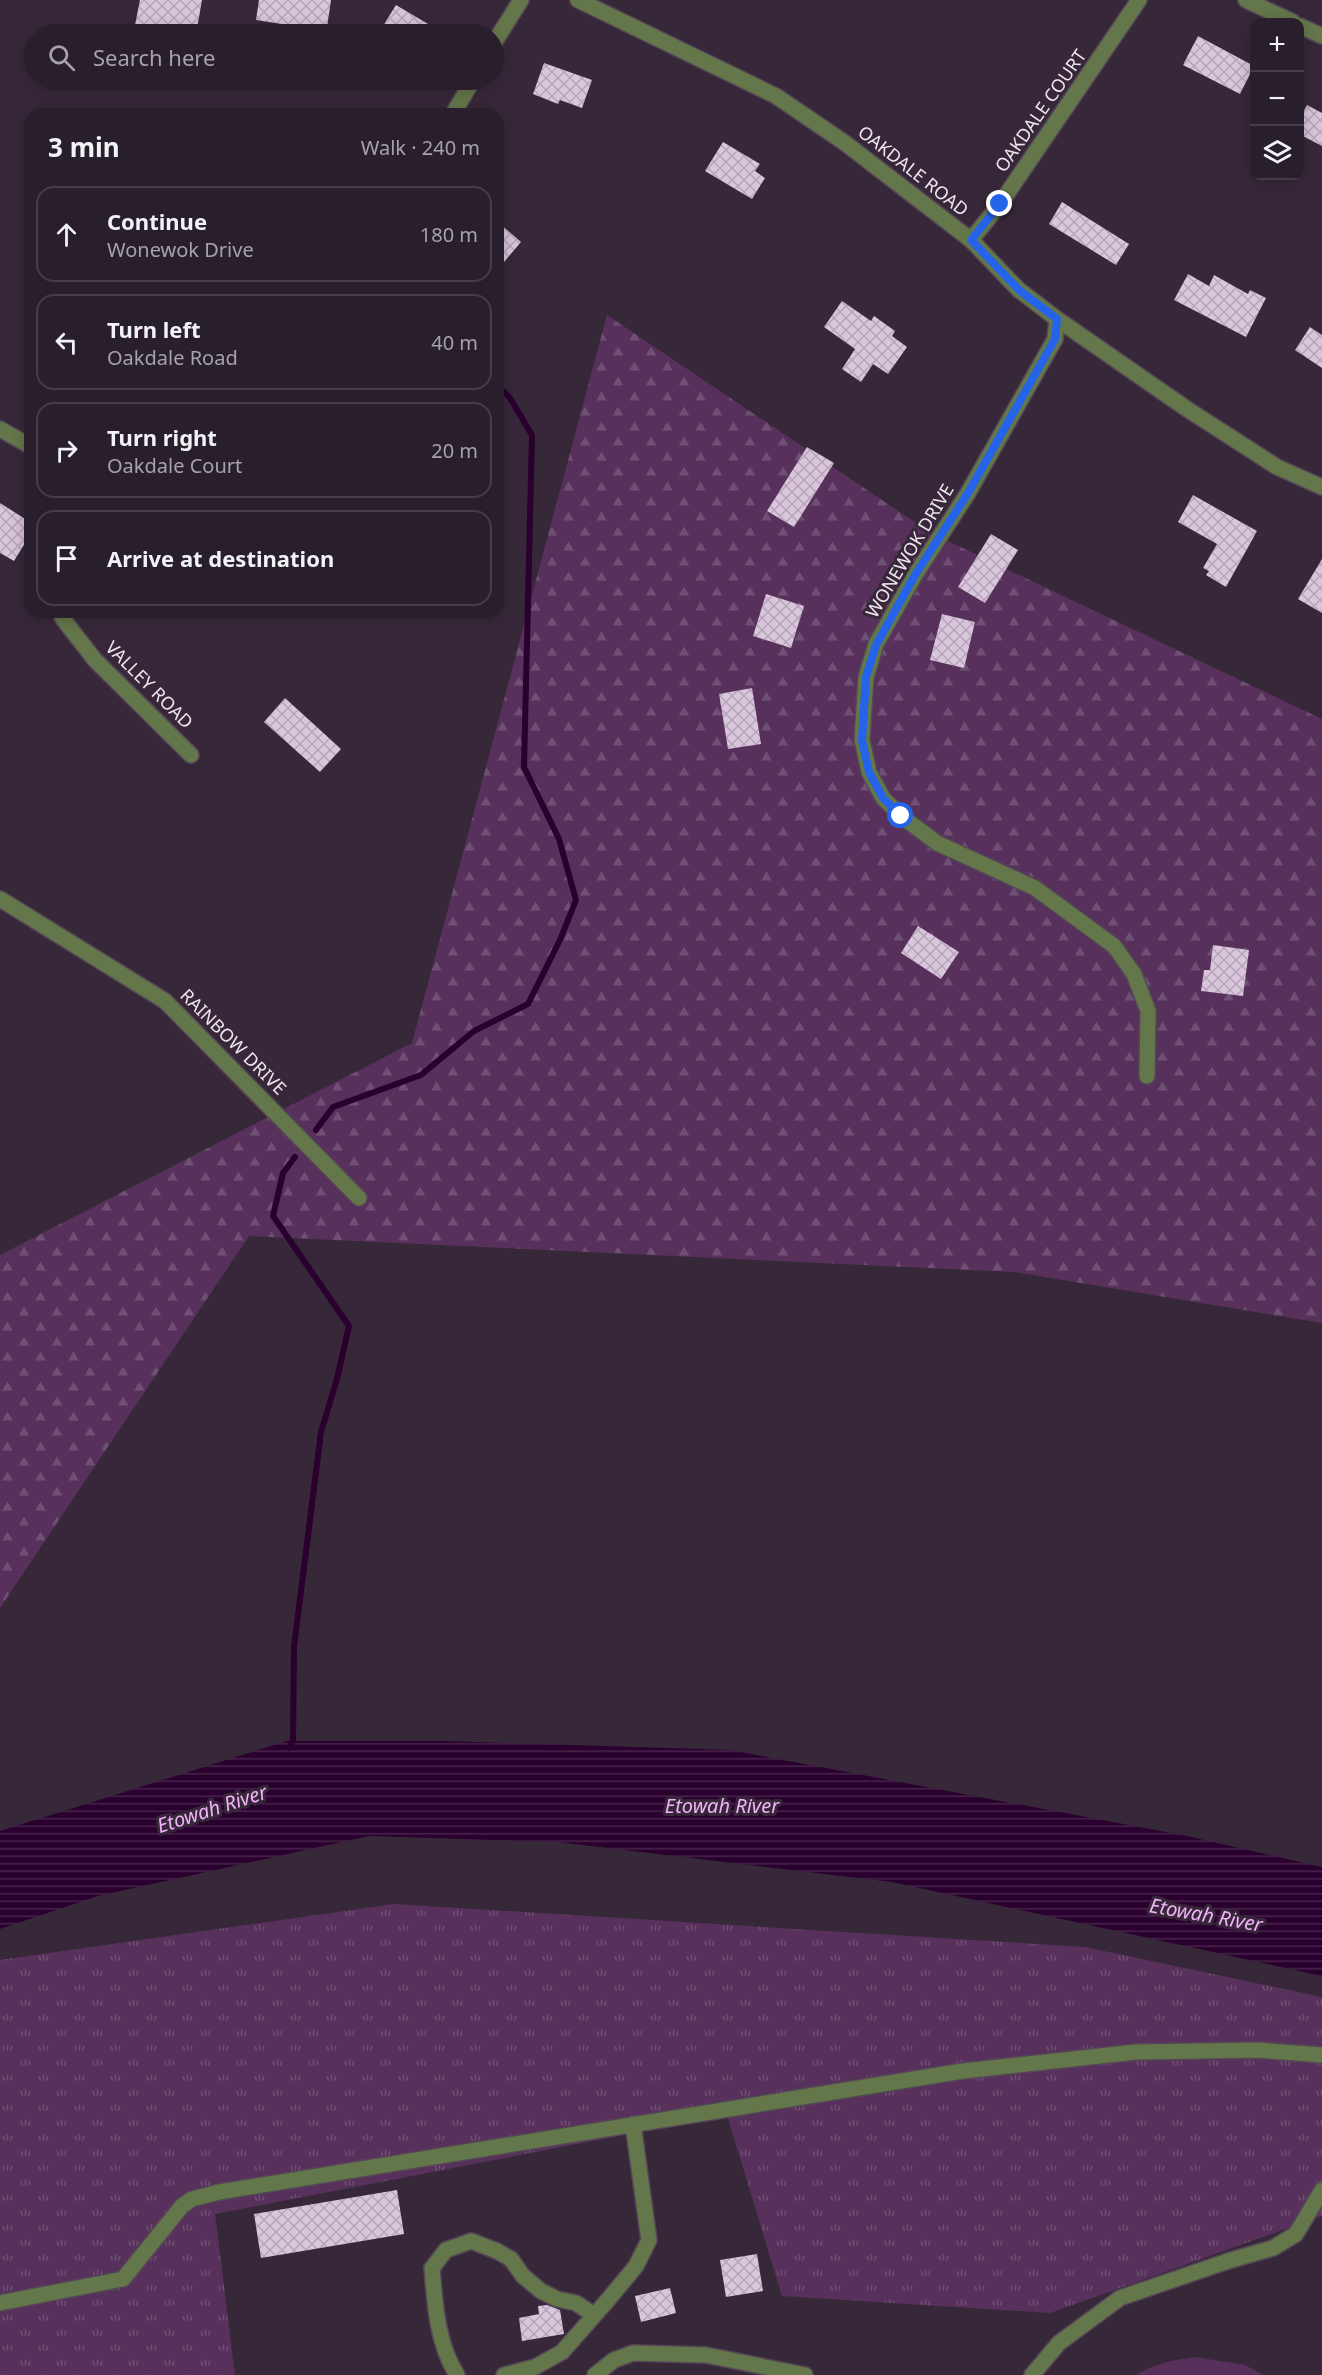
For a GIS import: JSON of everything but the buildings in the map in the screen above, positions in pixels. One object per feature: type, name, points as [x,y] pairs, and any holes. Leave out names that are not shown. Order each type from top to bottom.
[{"type":"street","points":[[504,27],[521,0]]},
{"type":"street","name":"OAKDALE ROAD","points":[[578,0],[776,96],[845,143],[971,240],[1019,290],[1057,319],[1277,468],[1322,487]]},
{"type":"street","name":"OAKDALE COURT","points":[[971,240],[1000,204],[1139,0]]},
{"type":"street","points":[[1246,0],[1284,18]]},
{"type":"street","points":[[1304,28],[1322,36]]},
{"type":"street","points":[[457,108],[467,90]]},
{"type":"street","name":"WONEWOK DRIVE","points":[[1057,319],[1055,339],[968,493],[915,575],[876,645],[866,677],[862,740],[869,772],[883,798],[901,816],[937,843],[1035,888],[1114,946],[1134,974],[1148,1011],[1147,1076]]},
{"type":"street","points":[[0,429],[24,443]]},
{"type":"street","name":"VALLEY ROAD","points":[[63,618],[95,660],[191,755]]},
{"type":"street","name":"RAINBOW DRIVE","points":[[0,898],[165,1001],[359,1198]]},
{"type":"street","points":[[0,2303],[123,2278],[182,2206],[192,2199],[219,2192],[963,2071],[1136,2052],[1258,2050],[1322,2055]]},
{"type":"street","points":[[504,2375],[535,2367],[561,2352],[636,2266],[650,2240],[633,2124]]},
{"type":"street","points":[[1032,2375],[1059,2343],[1120,2298],[1273,2248],[1296,2234],[1322,2190]]},
{"type":"street","points":[[457,2375],[448,2361],[436,2317],[432,2268],[446,2250],[471,2241],[497,2251],[511,2259],[523,2276],[541,2291],[556,2299],[576,2303],[594,2316]]},
{"type":"street","points":[[595,2375],[614,2360],[633,2353],[706,2355],[805,2375]]},
{"type":"green space","points":[[607,315],[931,533],[1322,719],[1322,1323],[1014,1272],[249,1236],[0,1608],[0,1255],[412,1043]]},
{"type":"green space","points":[[394,1904],[1085,1947],[1322,1997],[1322,2216],[1050,2313],[782,2296],[727,2115],[215,2214],[235,2375],[0,2375],[0,1960]]},
{"type":"green space","points":[[1195,2357],[1245,2365],[1264,2375],[1136,2375],[1164,2363]]},
{"type":"water","name":"Etowah River","points":[[287,1741],[445,1741],[730,1750],[1182,1835],[1322,1867],[1322,1976],[892,1882],[558,1842],[369,1836],[98,1896],[0,1929],[0,1831]]},
{"type":"waterway","points":[[316,1130],[333,1107],[421,1075],[474,1031],[528,1004],[560,940],[576,900],[559,839],[524,767],[532,435],[504,392]]},
{"type":"waterway","points":[[289,1748],[293,1741],[294,1647],[321,1432],[337,1379],[349,1326],[273,1216],[283,1173],[295,1157]]},
{"type":"route","points":[[901,816],[883,798],[869,772],[862,740],[866,677],[876,645],[915,575],[968,493],[1055,339],[1057,319],[1019,290],[971,240],[1000,204]]}]
